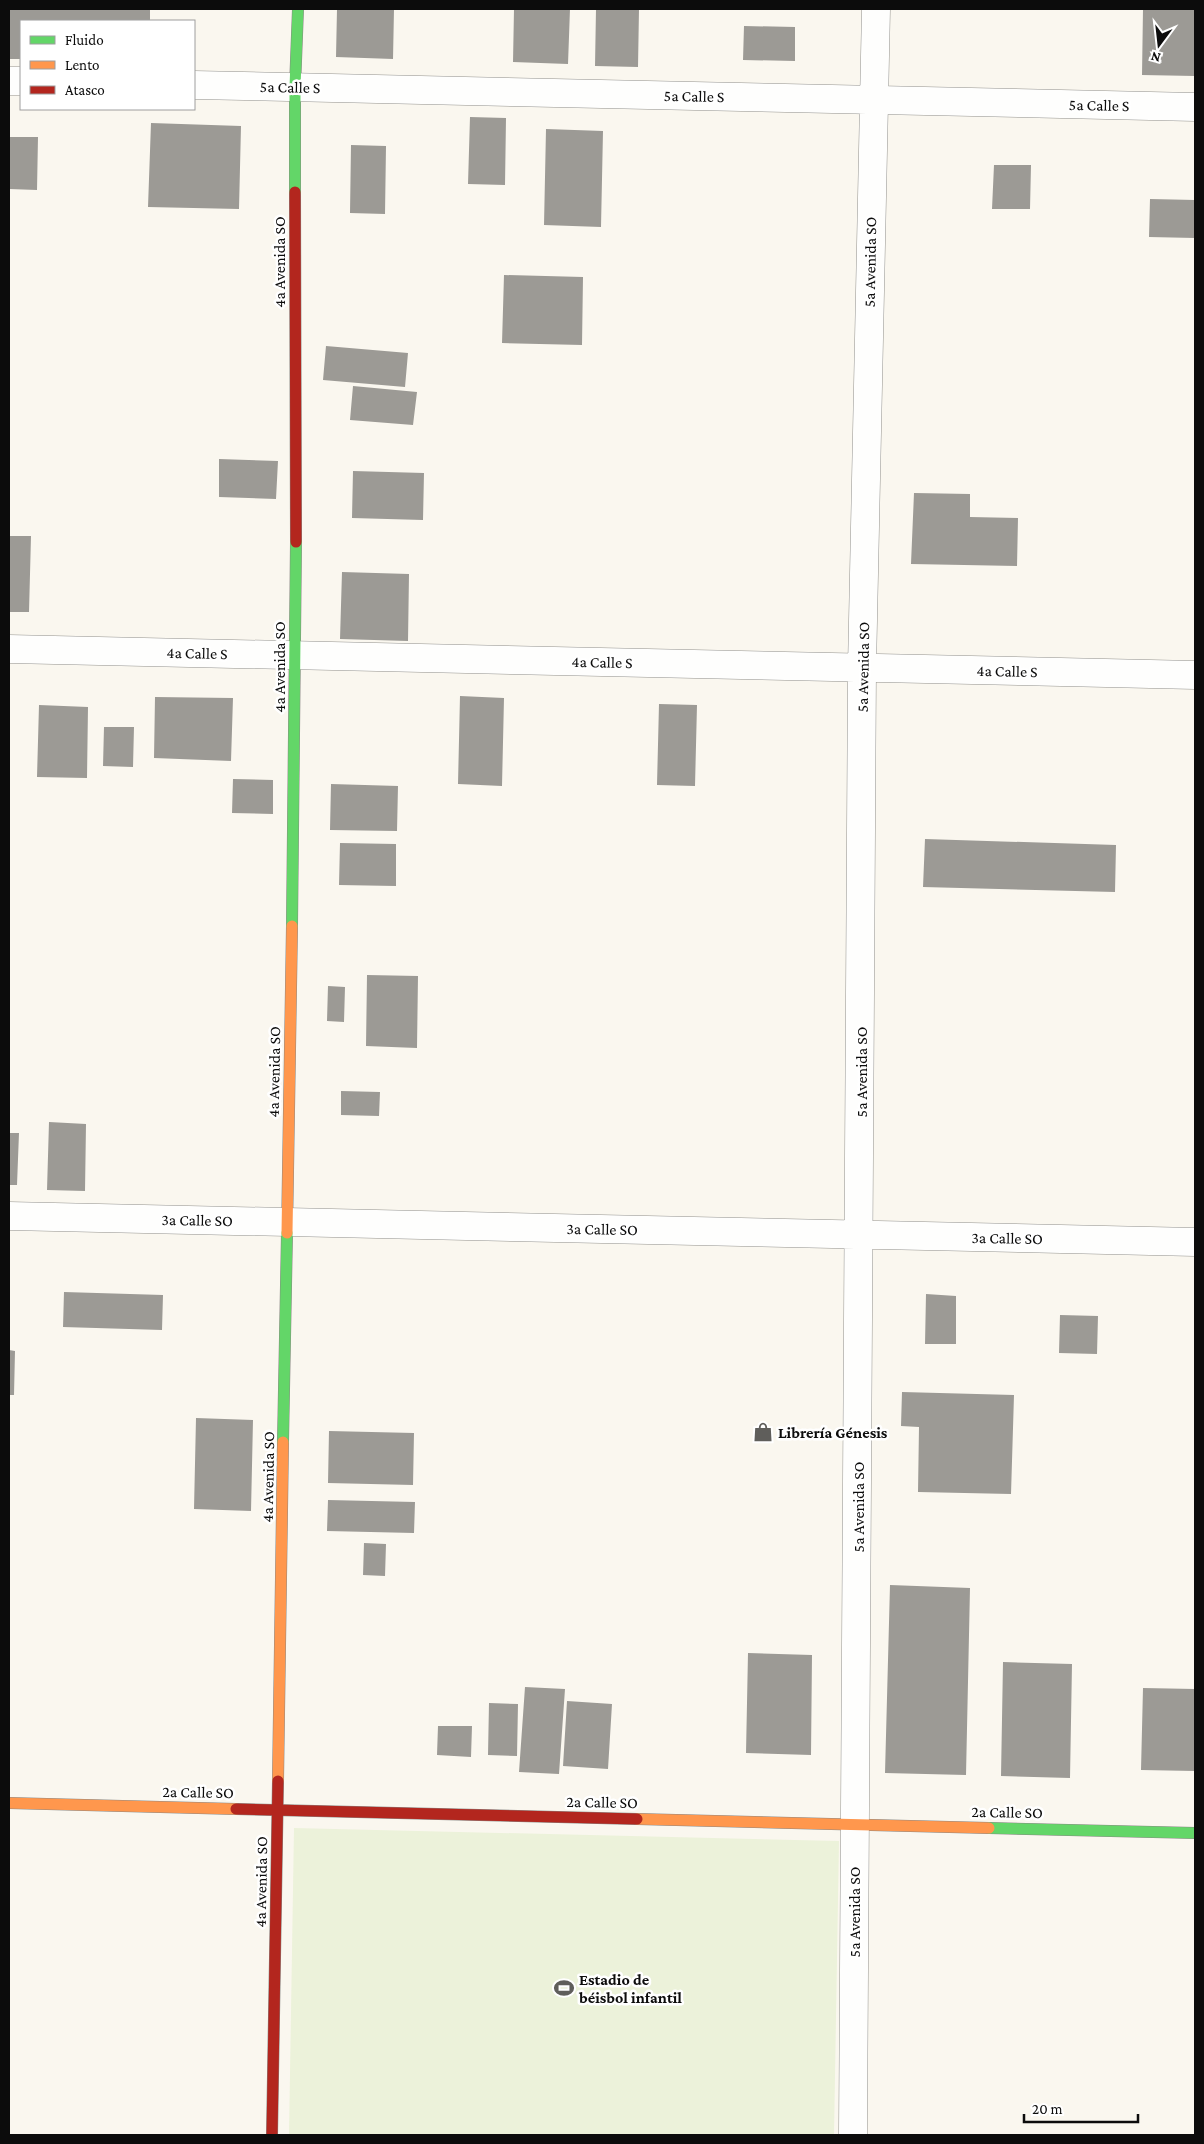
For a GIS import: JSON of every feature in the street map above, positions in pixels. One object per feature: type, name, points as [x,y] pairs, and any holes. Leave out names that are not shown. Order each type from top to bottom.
[{"type":"street","name":"4a Avenida SO","points":[[272,2135],[296,655],[295,87],[298,9]]},
{"type":"street","name":"5a Avenida SO","points":[[853,2135],[862,668],[872,100],[876,9]]},
{"type":"street","name":"5a Calle S","points":[[195,85],[1195,107]]},
{"type":"street","name":"4a Calle S","points":[[9,649],[1195,675]]},
{"type":"street","name":"3a Calle SO","points":[[9,1216],[1195,1242]]},
{"type":"street","name":"2a Calle SO","points":[[9,1803],[1195,1833]]},
{"type":"green space","name":"Estadio de béisbol infantil","points":[[294,1828],[839,1841],[834,2135],[289,2135]]},
{"type":"building","points":[[9,9],[150,9],[150,20],[20,20],[20,59],[9,59]]},
{"type":"building","points":[[337,9],[394,9],[393,59],[336,57]]},
{"type":"building","points":[[514,9],[570,9],[568,64],[513,62]]},
{"type":"building","points":[[596,9],[639,9],[638,67],[595,66]]},
{"type":"building","points":[[1143,9],[1195,10],[1195,76],[1142,75]]},
{"type":"building","points":[[744,26],[795,27],[795,61],[743,60]]},
{"type":"building","points":[[470,117],[506,118],[505,185],[468,184]]},
{"type":"building","points":[[151,123],[241,126],[239,209],[148,207]]},
{"type":"building","points":[[546,129],[603,131],[601,227],[544,225]]},
{"type":"building","points":[[9,137],[38,137],[37,190],[9,189]]},
{"type":"building","points":[[351,145],[386,146],[385,214],[350,213]]},
{"type":"building","points":[[994,165],[1031,165],[1030,209],[992,209]]},
{"type":"building","points":[[1150,199],[1195,200],[1195,238],[1149,237]]},
{"type":"building","points":[[504,275],[583,277],[582,345],[502,343]]},
{"type":"building","points":[[326,346],[408,353],[405,387],[323,380]]},
{"type":"building","points":[[353,386],[417,392],[413,425],[350,420]]},
{"type":"building","points":[[219,459],[278,461],[276,499],[219,497]]},
{"type":"building","points":[[353,471],[424,473],[423,520],[352,518]]},
{"type":"building","points":[[914,493],[970,494],[970,517],[1018,518],[1017,566],[911,564]]},
{"type":"building","points":[[9,536],[31,536],[29,612],[9,612]]},
{"type":"building","points":[[342,572],[409,574],[408,641],[340,639]]},
{"type":"building","points":[[460,696],[504,698],[502,786],[458,784]]},
{"type":"building","points":[[155,697],[233,698],[231,761],[154,758]]},
{"type":"building","points":[[659,704],[697,705],[695,786],[657,785]]},
{"type":"building","points":[[39,705],[88,707],[87,778],[37,777]]},
{"type":"building","points":[[104,727],[134,727],[133,767],[103,766]]},
{"type":"building","points":[[233,779],[273,780],[273,814],[232,813]]},
{"type":"building","points":[[331,784],[398,786],[397,831],[330,830]]},
{"type":"building","points":[[925,839],[1116,845],[1115,892],[923,887]]},
{"type":"building","points":[[340,843],[396,844],[396,886],[339,885]]},
{"type":"building","points":[[367,975],[418,976],[417,1048],[366,1046]]},
{"type":"building","points":[[328,986],[345,987],[344,1022],[327,1021]]},
{"type":"building","points":[[341,1091],[380,1092],[379,1116],[341,1115]]},
{"type":"building","points":[[49,1122],[86,1124],[85,1191],[47,1190]]},
{"type":"building","points":[[9,1133],[19,1133],[17,1185],[9,1185]]},
{"type":"building","points":[[64,1292],[163,1295],[162,1330],[63,1327]]},
{"type":"building","points":[[926,1294],[956,1296],[956,1344],[925,1344]]},
{"type":"building","points":[[1060,1315],[1098,1316],[1097,1354],[1059,1353]]},
{"type":"building","points":[[9,1350],[15,1351],[14,1395],[9,1395]]},
{"type":"building","points":[[902,1392],[1014,1395],[1011,1494],[918,1492],[919,1427],[901,1426]]},
{"type":"building","points":[[196,1418],[253,1420],[251,1511],[194,1509]]},
{"type":"building","points":[[329,1431],[414,1433],[413,1485],[328,1483]]},
{"type":"building","points":[[328,1500],[415,1502],[414,1533],[327,1531]]},
{"type":"building","points":[[364,1543],[386,1544],[385,1576],[363,1575]]},
{"type":"building","points":[[890,1585],[970,1588],[966,1775],[885,1773]]},
{"type":"building","points":[[748,1653],[812,1655],[811,1755],[746,1753]]},
{"type":"building","points":[[1003,1662],[1072,1664],[1070,1778],[1001,1776]]},
{"type":"building","points":[[525,1687],[565,1689],[559,1774],[519,1772]]},
{"type":"building","points":[[1143,1688],[1195,1689],[1195,1771],[1141,1770]]},
{"type":"building","points":[[567,1701],[612,1704],[608,1769],[563,1766]]},
{"type":"building","points":[[489,1703],[518,1704],[517,1756],[488,1755]]},
{"type":"building","points":[[438,1726],[472,1726],[471,1757],[437,1755]]},
{"type":"traffic: fast","points":[[295,192],[295,87],[298,9]]},
{"type":"traffic: fast","points":[[292,926],[296,542]]},
{"type":"traffic: fast","points":[[283,1442],[287,1233]]},
{"type":"traffic: fast","points":[[989,1828],[1195,1833]]},
{"type":"traffic: slow","points":[[287,1233],[292,926]]},
{"type":"traffic: slow","points":[[278,1781],[283,1442]]},
{"type":"traffic: slow","points":[[9,1803],[236,1809]]},
{"type":"traffic: slow","points":[[637,1819],[989,1828]]},
{"type":"traffic: jam","points":[[295,192],[296,542]]},
{"type":"traffic: jam","points":[[272,2135],[278,1781]]},
{"type":"traffic: jam","points":[[236,1809],[637,1819]]},
{"type":"place","name":"Librería Génesis","points":[[763,1432]]},
{"type":"place","name":"Estadio de béisbol infantil","points":[[564,1988]]}]
